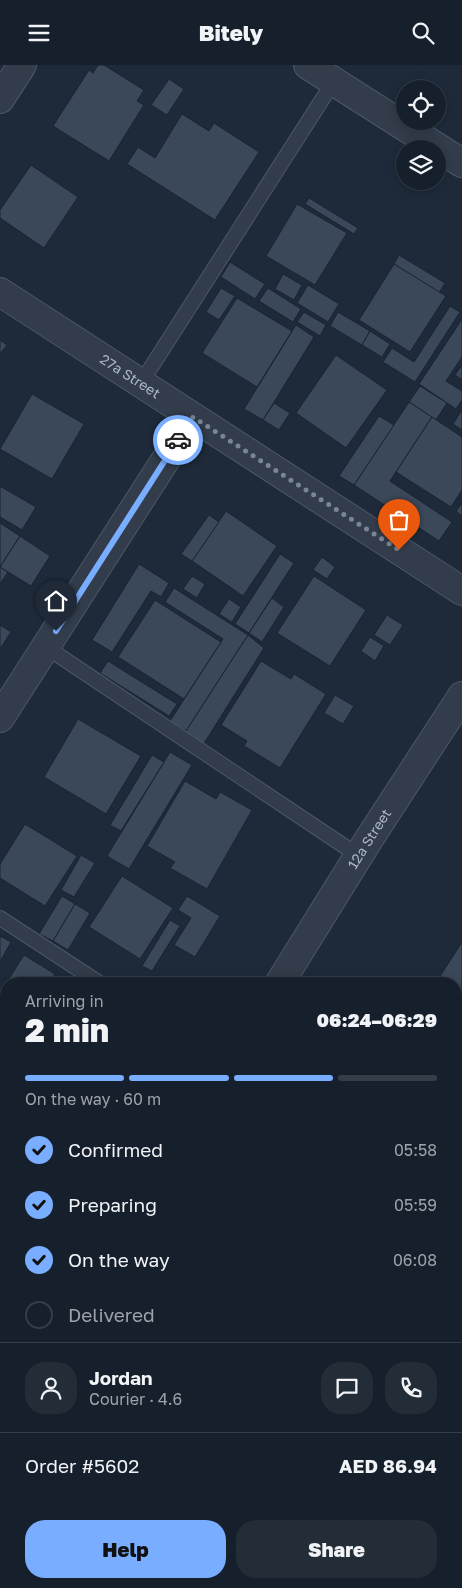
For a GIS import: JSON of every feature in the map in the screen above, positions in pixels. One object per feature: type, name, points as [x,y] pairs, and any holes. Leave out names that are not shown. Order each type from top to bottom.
[{"type":"street","points":[[0,99],[22,65]]},
{"type":"street","points":[[308,65],[462,163]]},
{"type":"street","name":"27a Street","points":[[0,291],[462,591]]},
{"type":"street","points":[[0,718],[193,417]]},
{"type":"street","name":"12a Street","points":[[283,977],[462,696]]},
{"type":"lane","points":[[141,383],[334,81]]},
{"type":"lane","points":[[46,647],[359,856]]},
{"type":"lane","points":[[0,918],[90,977]]},
{"type":"building","points":[[98,65],[104,65],[144,90],[137,101],[144,105],[109,161],[53,126],[89,70],[93,73]]},
{"type":"building","points":[[169,79],[184,89],[167,115],[151,105]]},
{"type":"building","points":[[182,114],[209,131],[214,123],[259,152],[215,220],[127,164],[138,147],[155,158]]},
{"type":"building","points":[[31,165],[78,197],[44,248],[0,218],[0,210]]},
{"type":"building","points":[[309,198],[358,228],[354,234],[305,204]]},
{"type":"building","points":[[297,204],[347,233],[315,285],[266,256]]},
{"type":"building","points":[[399,255],[445,283],[439,293],[394,264]]},
{"type":"building","points":[[230,262],[265,284],[255,299],[221,277]]},
{"type":"building","points":[[394,264],[446,296],[410,352],[359,320]]},
{"type":"building","points":[[283,274],[302,285],[294,300],[275,289]]},
{"type":"building","points":[[308,285],[339,304],[328,322],[297,303]]},
{"type":"building","points":[[221,288],[235,296],[219,320],[206,312]]},
{"type":"building","points":[[268,288],[301,309],[293,322],[259,301]]},
{"type":"building","points":[[237,298],[292,331],[257,387],[202,353]]},
{"type":"building","points":[[450,306],[460,312],[415,382],[383,362],[392,348],[414,362]]},
{"type":"building","points":[[304,312],[326,325],[320,336],[297,322]]},
{"type":"building","points":[[338,312],[370,331],[362,345],[330,326]]},
{"type":"building","points":[[462,319],[462,357],[446,381],[462,391],[462,400],[456,409],[419,384]]},
{"type":"building","points":[[296,325],[314,337],[263,420],[244,409]]},
{"type":"building","points":[[370,331],[390,344],[382,357],[362,345]]},
{"type":"building","points":[[0,340],[7,345],[0,354]]},
{"type":"building","points":[[336,355],[387,390],[346,448],[296,413]]},
{"type":"building","points":[[462,365],[462,380],[455,375]]},
{"type":"building","points":[[420,386],[447,403],[436,420],[409,402]]},
{"type":"building","points":[[32,394],[84,424],[52,479],[0,449]]},
{"type":"building","points":[[409,402],[432,417],[390,481],[452,522],[439,541],[354,485]]},
{"type":"building","points":[[274,403],[290,413],[279,430],[263,420]]},
{"type":"building","points":[[462,410],[462,430],[453,424]]},
{"type":"building","points":[[379,416],[394,425],[354,485],[339,476]]},
{"type":"building","points":[[432,417],[462,437],[462,490],[451,507],[396,472]]},
{"type":"building","points":[[0,486],[36,507],[22,530],[0,517]]},
{"type":"building","points":[[462,503],[462,516],[456,511]]},
{"type":"building","points":[[226,511],[277,546],[243,596],[192,561]]},
{"type":"building","points":[[209,515],[219,522],[192,561],[181,554]]},
{"type":"building","points":[[0,523],[20,536],[0,567]]},
{"type":"building","points":[[20,536],[50,556],[31,586],[0,567]]},
{"type":"building","points":[[280,554],[294,563],[249,633],[235,624]]},
{"type":"building","points":[[322,557],[335,567],[327,579],[313,570]]},
{"type":"building","points":[[139,564],[169,583],[161,597],[151,591],[112,652],[92,640]]},
{"type":"building","points":[[0,567],[8,572],[0,584]]},
{"type":"building","points":[[192,576],[205,584],[197,598],[183,589]]},
{"type":"building","points":[[314,576],[366,610],[330,666],[277,633]]},
{"type":"building","points":[[174,588],[248,635],[186,731],[170,721],[223,639],[165,602]]},
{"type":"building","points":[[272,598],[284,607],[262,642],[249,633]]},
{"type":"building","points":[[229,599],[241,607],[232,622],[219,614]]},
{"type":"building","points":[[155,600],[221,642],[184,699],[118,657]]},
{"type":"building","points":[[387,615],[403,625],[390,645],[374,635]]},
{"type":"building","points":[[0,625],[11,632],[0,649]]},
{"type":"building","points":[[248,635],[264,648],[203,745],[185,733]]},
{"type":"building","points":[[370,637],[384,646],[375,661],[361,651]]},
{"type":"building","points":[[108,661],[177,704],[169,716],[100,673]]},
{"type":"building","points":[[261,661],[291,679],[294,674],[326,694],[280,768],[244,746],[247,741],[221,725]]},
{"type":"building","points":[[335,695],[354,706],[343,724],[324,713]]},
{"type":"building","points":[[78,719],[141,756],[106,814],[44,777]]},
{"type":"building","points":[[170,752],[192,765],[129,869],[107,856]]},
{"type":"building","points":[[152,755],[164,762],[121,831],[110,825]]},
{"type":"building","points":[[185,781],[216,799],[220,792],[252,810],[207,889],[170,868],[175,862],[147,846]]},
{"type":"building","points":[[25,824],[77,856],[45,906],[0,878],[0,864]]},
{"type":"building","points":[[81,855],[95,863],[74,897],[61,890]]},
{"type":"building","points":[[122,876],[173,908],[140,959],[89,927]]},
{"type":"building","points":[[62,896],[75,904],[53,941],[39,934]]},
{"type":"building","points":[[187,896],[220,916],[195,957],[174,945],[191,918],[178,910]]},
{"type":"building","points":[[75,904],[90,913],[68,950],[53,941]]},
{"type":"building","points":[[170,920],[180,926],[152,971],[142,966]]},
{"type":"building","points":[[0,936],[11,942],[0,962]]},
{"type":"building","points":[[462,942],[462,977],[440,977]]},
{"type":"building","points":[[24,955],[55,974],[53,977],[10,977]]},
{"type":"way so far","points":[[178,440],[193,417],[399,550]]},
{"type":"route","points":[[56,631],[178,440]]}]
